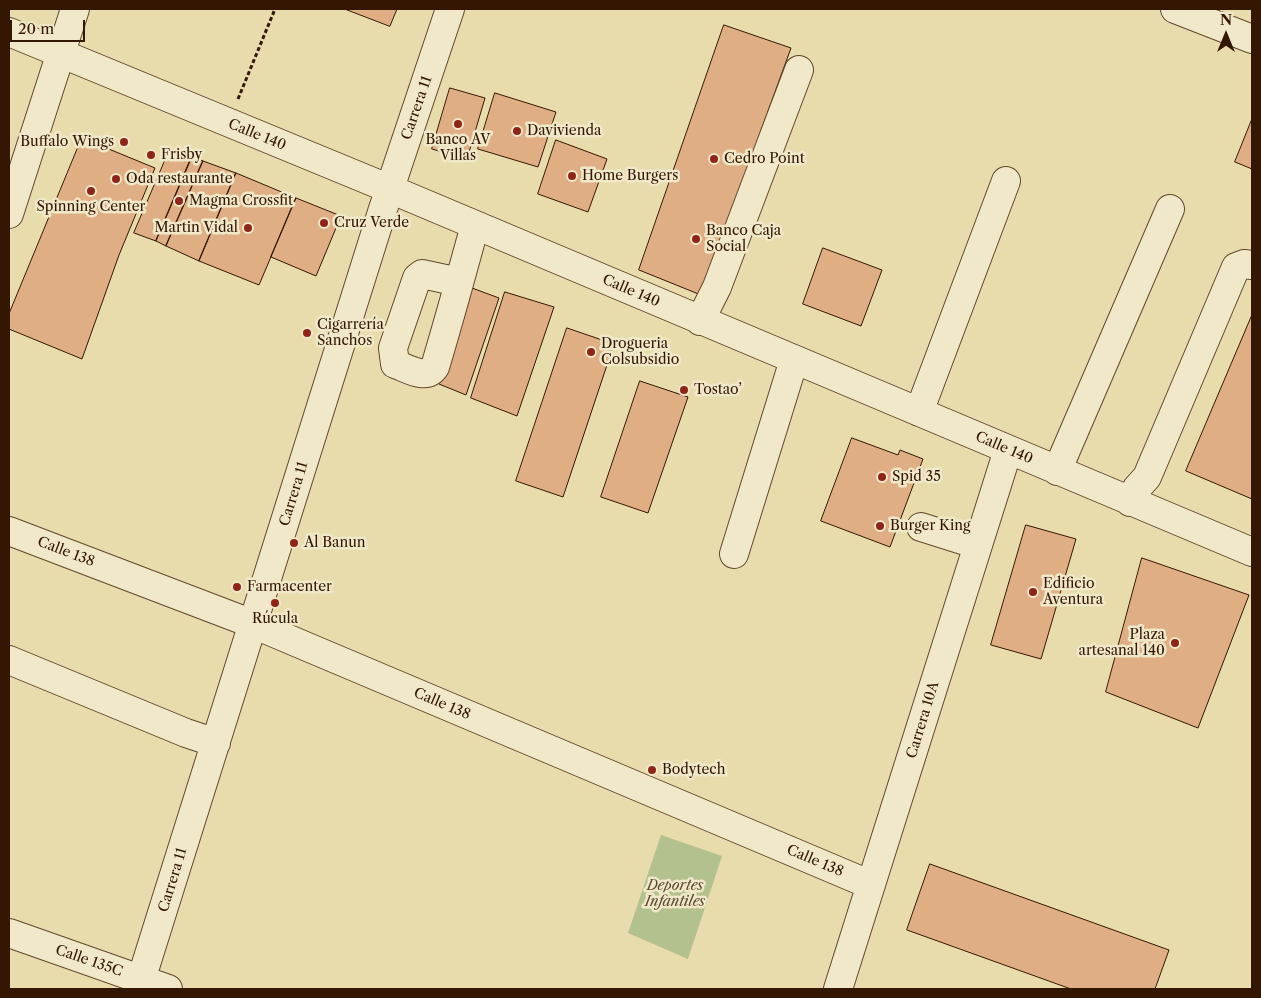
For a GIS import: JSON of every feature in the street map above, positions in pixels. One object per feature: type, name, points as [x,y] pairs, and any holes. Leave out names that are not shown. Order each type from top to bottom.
[{"type":"street","points":[[9,214],[75,9]]},
{"type":"street","name":"Carrera 11","points":[[141,980],[390,189],[450,9]]},
{"type":"street","points":[[1175,9],[1252,39]]},
{"type":"street","name":"Calle 140","points":[[9,32],[390,189],[1252,552]]},
{"type":"street","points":[[700,321],[717,287],[799,70]]},
{"type":"street","points":[[919,412],[1006,181]]},
{"type":"street","points":[[1057,471],[1170,209]]},
{"type":"street","points":[[459,282],[475,225]]},
{"type":"street","points":[[1130,502],[1137,488],[1147,478],[1236,267],[1244,264],[1252,265]]},
{"type":"street","points":[[734,554],[794,360]]},
{"type":"street","name":"Carrera 10A","points":[[838,989],[1008,450]]},
{"type":"street","points":[[921,527],[978,545]]},
{"type":"street","name":"Calle 138","points":[[9,531],[253,624],[871,884]]},
{"type":"street","points":[[9,660],[186,733],[216,743]]},
{"type":"street","name":"Calle 135C","points":[[9,934],[168,989]]},
{"type":"path","points":[[235,106],[275,9]]},
{"type":"green space","name":"Deportes Infantiles","points":[[661,835],[722,856],[688,959],[628,933]]},
{"type":"building","points":[[345,9],[397,9],[390,26]]},
{"type":"building","name":"Cedro Point","points":[[724,25],[791,48],[701,295],[639,270]]},
{"type":"building","name":"Banco AV Villas","points":[[450,88],[485,98],[467,159],[432,149]]},
{"type":"building","name":"Davivienda","points":[[495,93],[556,112],[538,167],[478,149]]},
{"type":"building","points":[[1252,119],[1252,169],[1235,162]]},
{"type":"building","points":[[82,138],[155,168],[119,255],[82,359],[9,329],[9,314]]},
{"type":"building","name":"Home Burgers","points":[[556,140],[607,159],[588,212],[538,194]]},
{"type":"building","points":[[170,149],[191,159],[156,241],[134,233]]},
{"type":"building","name":"Magma Crossfit","points":[[192,156],[203,161],[166,246],[156,241]]},
{"type":"building","points":[[203,161],[236,173],[199,261],[166,246]]},
{"type":"building","name":"Martin Vidal","points":[[236,173],[296,198],[259,285],[199,261]]},
{"type":"building","points":[[296,198],[341,216],[316,276],[271,257]]},
{"type":"building","points":[[823,248],[882,270],[861,326],[803,304]]},
{"type":"building","points":[[472,288],[499,298],[466,395],[439,384]]},
{"type":"building","points":[[505,292],[554,307],[517,416],[471,398]]},
{"type":"building","points":[[1252,315],[1252,499],[1186,471]]},
{"type":"building","points":[[567,328],[614,344],[563,497],[516,481]]},
{"type":"building","points":[[640,381],[688,397],[648,513],[601,497]]},
{"type":"building","points":[[852,438],[898,455],[900,450],[923,459],[890,547],[821,521]]},
{"type":"building","name":"Edificio Aventura","points":[[1026,525],[1076,539],[1041,659],[991,645]]},
{"type":"building","name":"Plaza artesanal 140","points":[[1142,558],[1249,595],[1198,728],[1106,692]]},
{"type":"building","points":[[930,864],[1169,950],[1155,989],[1071,989],[907,930]]},
{"type":"place","name":"Banco AV Villas","points":[[458,124]]},
{"type":"place","name":"Davivienda","points":[[517,131]]},
{"type":"place","name":"Buffalo Wings","points":[[124,142]]},
{"type":"place","name":"Frisby","points":[[151,155]]},
{"type":"place","name":"Cedro Point","points":[[714,159]]},
{"type":"place","name":"Home Burgers","points":[[572,176]]},
{"type":"place","name":"Oda restaurante","points":[[116,179]]},
{"type":"place","name":"Spinning Center","points":[[91,191]]},
{"type":"place","name":"Magma Crossfit","points":[[179,201]]},
{"type":"place","name":"Cruz Verde","points":[[324,223]]},
{"type":"place","name":"Martin Vidal","points":[[248,228]]},
{"type":"place","name":"Banco Caja Social","points":[[696,239]]},
{"type":"place","name":"Cigarrería Sanchos","points":[[307,333]]},
{"type":"place","name":"Drogueria Colsubsidio","points":[[591,352]]},
{"type":"place","name":"Tostao’","points":[[684,390]]},
{"type":"place","name":"Spid 35","points":[[882,477]]},
{"type":"place","name":"Burger King","points":[[880,526]]},
{"type":"place","name":"Al Banun","points":[[294,543]]},
{"type":"place","name":"Farmacenter","points":[[237,587]]},
{"type":"place","name":"Edificio Aventura","points":[[1033,592]]},
{"type":"place","name":"Rúcula","points":[[275,603]]},
{"type":"place","name":"Plaza artesanal 140","points":[[1175,643]]},
{"type":"place","name":"Bodytech","points":[[652,770]]}]
